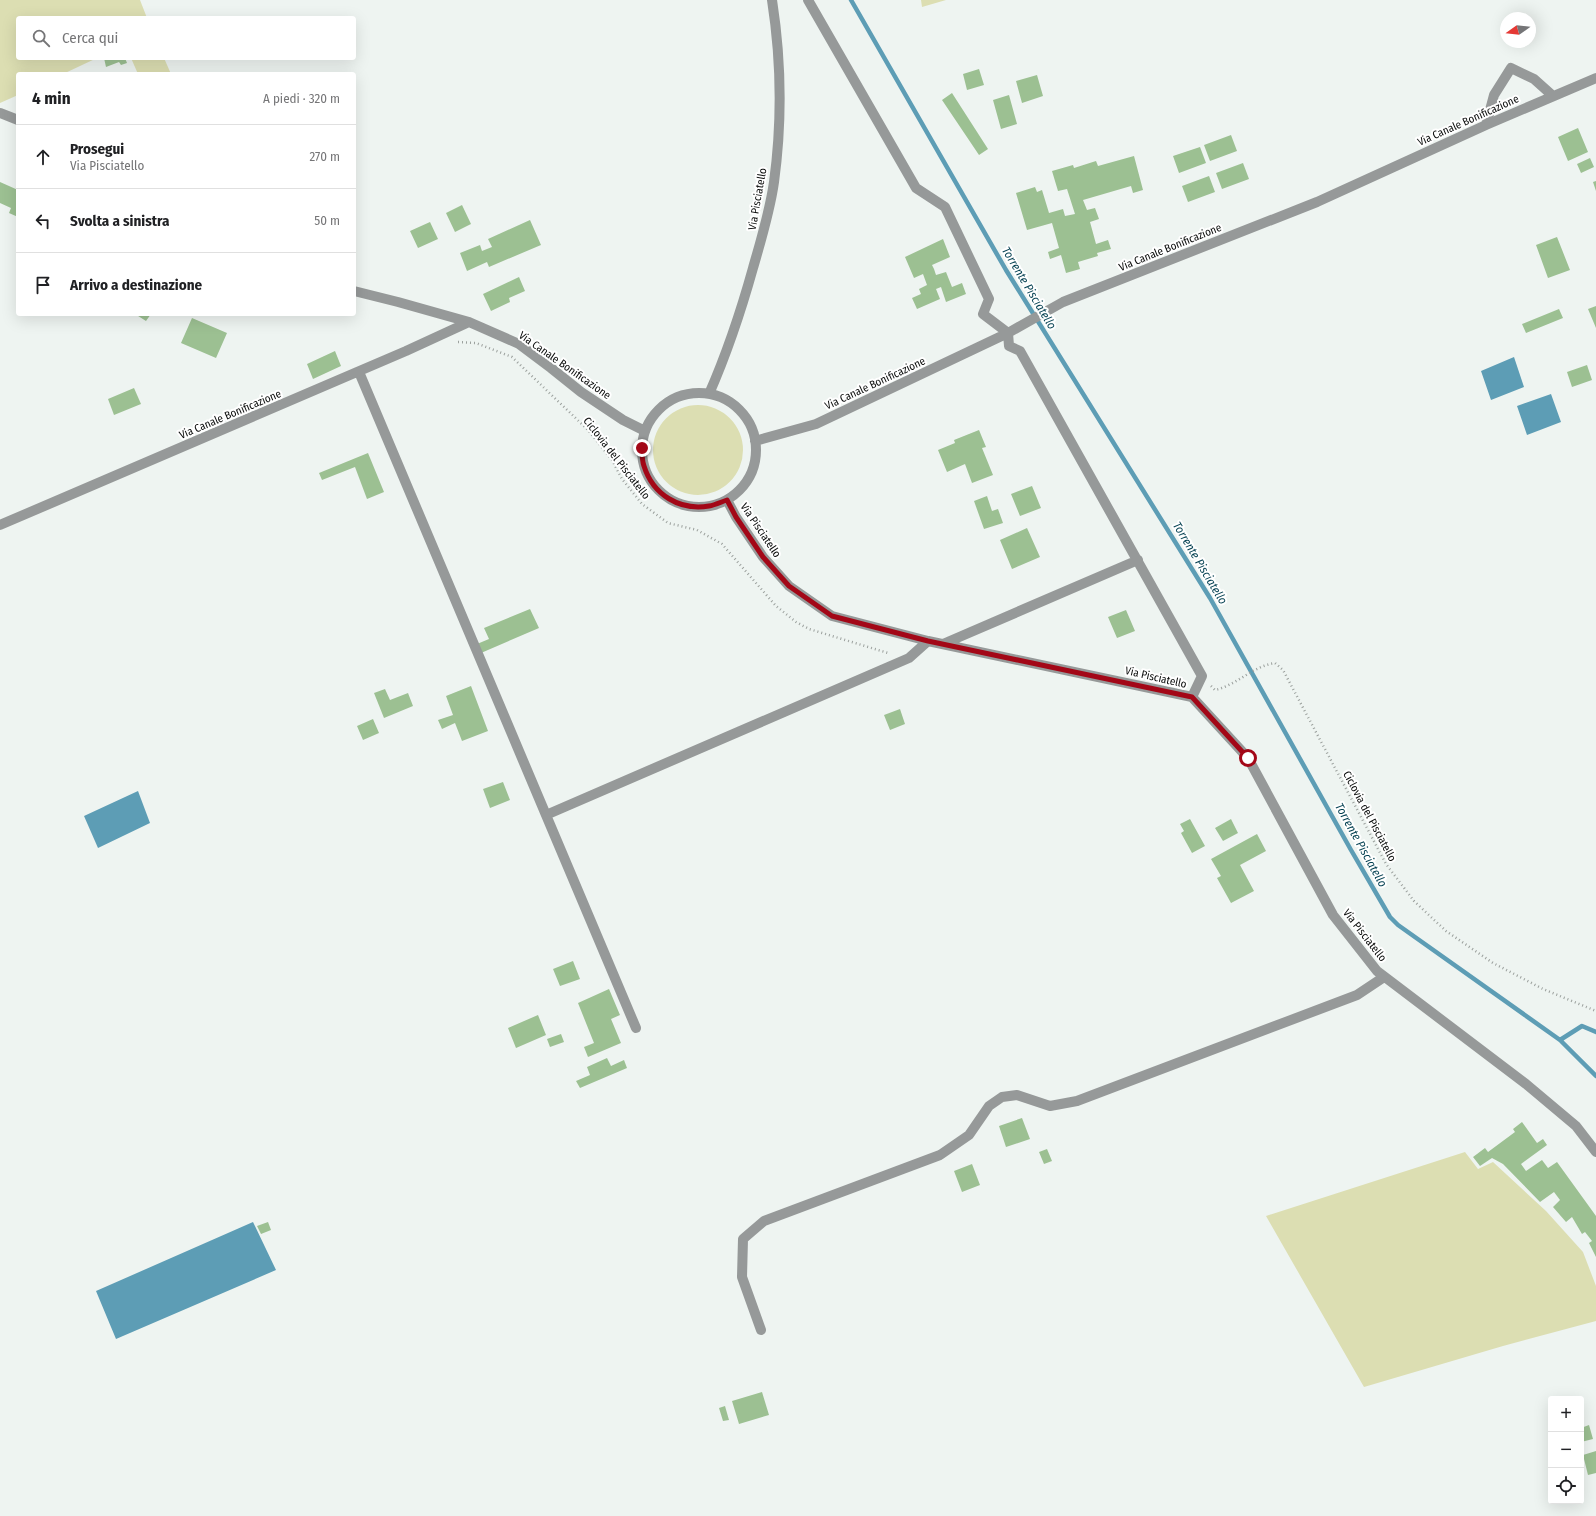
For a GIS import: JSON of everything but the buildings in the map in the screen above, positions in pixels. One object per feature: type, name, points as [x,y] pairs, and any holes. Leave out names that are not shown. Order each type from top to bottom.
[{"type":"street","name":"Via Pisciatello","points":[[709,394],[741,311],[766,225],[774,182],[779,118],[778,46],[772,0]]},
{"type":"street","points":[[808,0],[916,188],[945,207],[989,299],[983,314],[1008,333],[1009,346],[1020,351],[1202,676],[1192,697]]},
{"type":"street","points":[[1486,125],[1494,95],[1511,68],[1534,78],[1553,96]]},
{"type":"street","name":"Via Canale Bonificazione","points":[[755,441],[816,424],[1008,333],[1063,302],[1317,202],[1486,125],[1596,78]]},
{"type":"street","points":[[0,113],[16,119]]},
{"type":"street","name":"Via Canale Bonificazione","points":[[356,292],[469,322],[519,344],[581,392],[623,420],[645,431]]},
{"type":"street","name":"Via Canale Bonificazione","points":[[0,525],[359,372],[469,322]]},
{"type":"street","points":[[359,372],[636,1028]]},
{"type":"street","points":[[693,393],[709,394],[725,400],[739,410],[749,424],[755,441],[755,455],[753,468],[738,492],[727,500],[711,506],[694,507],[677,503],[662,494],[650,481],[643,465],[642,448],[645,431],[652,417],[663,405],[677,397],[693,393]]},
{"type":"street","name":"Via Pisciatello","points":[[727,500],[736,517],[763,557],[789,586],[832,616],[928,641],[1192,697],[1248,758],[1333,915],[1377,971],[1526,1084],[1576,1126],[1596,1152]]},
{"type":"street","points":[[943,644],[1138,560]]},
{"type":"street","points":[[546,815],[909,658],[928,641]]},
{"type":"street","points":[[761,1330],[742,1277],[743,1239],[764,1221],[940,1155],[969,1135],[989,1106],[1002,1097],[1017,1095],[1050,1106],[1077,1101],[1357,996],[1384,977]]},
{"type":"path","name":"Ciclovia del Pisciatello","points":[[457,342],[476,342],[512,357],[588,430],[612,460],[622,479],[642,504],[668,523],[697,530],[722,544],[776,606],[796,622],[809,629],[892,654]]},
{"type":"path","name":"Ciclovia del Pisciatello","points":[[1202,676],[1215,690],[1226,688],[1261,666],[1275,663],[1283,670],[1386,864],[1414,901],[1446,931],[1493,963],[1543,989],[1596,1011]]},
{"type":"green space","points":[[0,0],[140,0],[146,16],[16,16],[16,60],[93,60],[67,72],[16,72],[16,96],[0,103]]},
{"type":"green space","points":[[921,0],[946,0],[922,7]]},
{"type":"green space","points":[[132,60],[165,60],[170,72],[137,72]]},
{"type":"green space","points":[[698,405],[715,408],[730,418],[740,433],[743,450],[740,467],[730,482],[715,492],[698,495],[681,492],[666,482],[656,467],[653,450],[656,433],[666,418],[681,408]]},
{"type":"green space","points":[[1465,1152],[1478,1169],[1493,1162],[1546,1211],[1583,1252],[1596,1286],[1596,1321],[1503,1346],[1364,1387],[1266,1216]]},
{"type":"water","points":[[1514,357],[1524,387],[1491,400],[1481,371]]},
{"type":"water","points":[[1551,394],[1561,422],[1527,435],[1517,406]]},
{"type":"water","points":[[138,791],[150,823],[98,848],[84,816]]},
{"type":"water","points":[[253,1222],[276,1270],[116,1339],[96,1291]]},
{"type":"waterway","name":"Torrente Pisciatello","points":[[851,0],[1006,270],[1210,598],[1390,917],[1398,925],[1560,1040],[1596,1076]]},
{"type":"waterway","points":[[1560,1040],[1582,1026],[1596,1032]]},
{"type":"route","points":[[642,448],[643,465],[650,481],[662,494],[677,503],[694,507],[711,506],[727,500],[736,517],[763,557],[789,586],[832,616],[928,641],[1192,697],[1248,758]]}]
